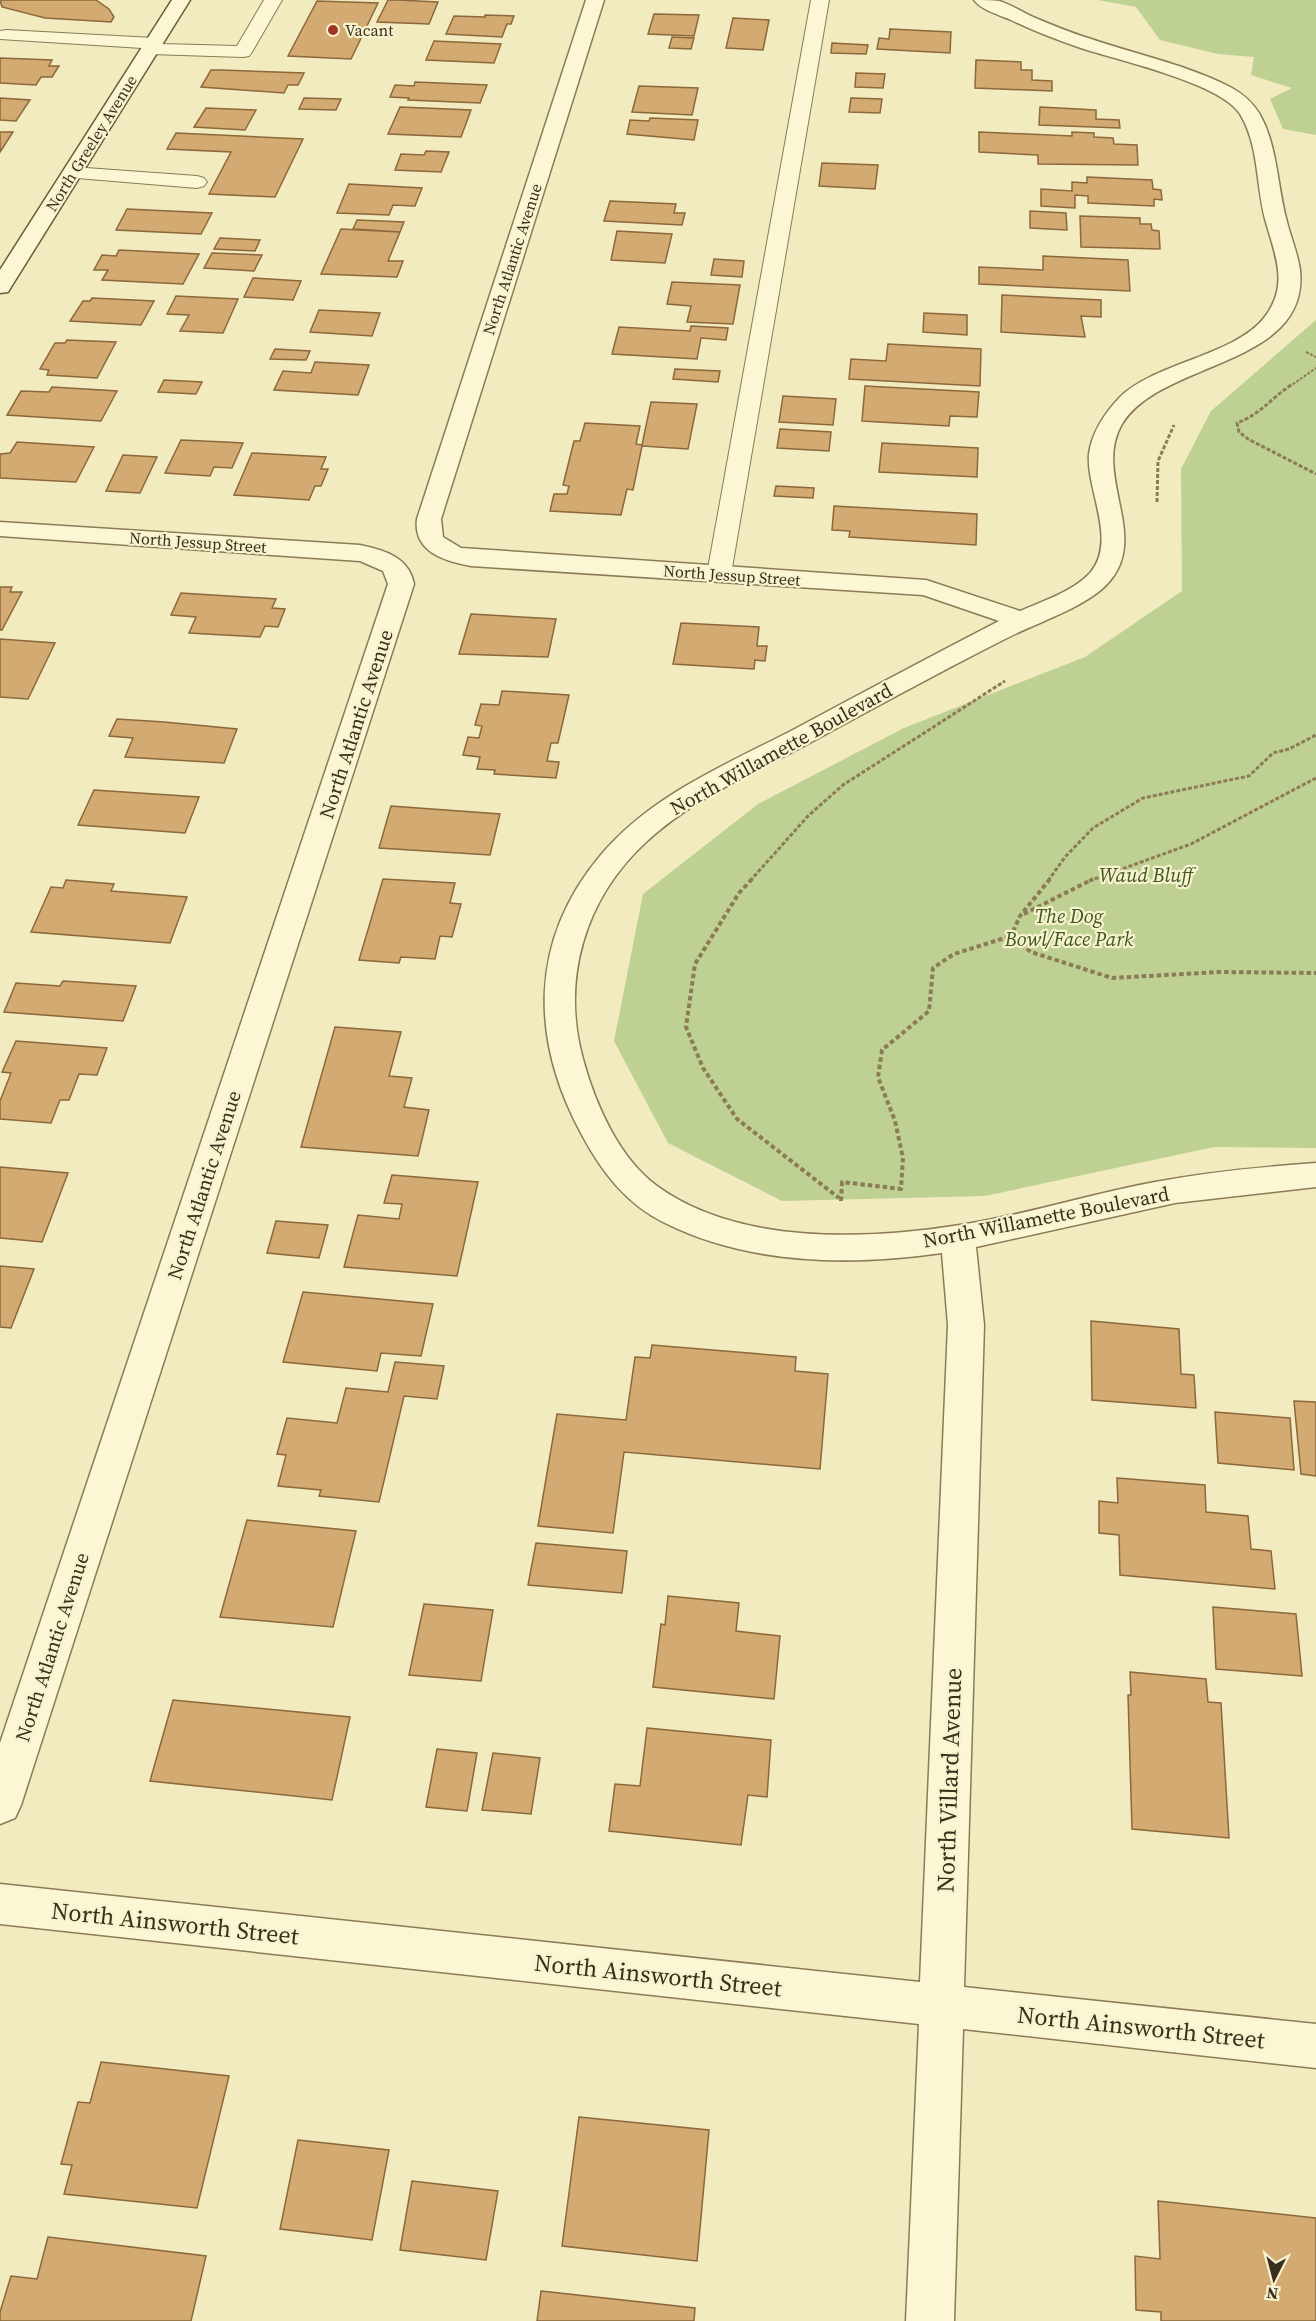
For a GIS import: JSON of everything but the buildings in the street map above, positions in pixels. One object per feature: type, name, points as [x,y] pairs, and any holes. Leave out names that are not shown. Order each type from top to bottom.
[{"type":"street","name":"North Greeley Avenue","points":[[0,287],[182,0]]},
{"type":"street","name":"North Atlantic Avenue","points":[[440,548],[428,534],[429,519],[595,0]]},
{"type":"street","name":"North Willamette Boulevard","points":[[983,0],[1082,43],[1205,83],[1241,100],[1250,113],[1267,164],[1269,194],[1290,276],[1289,295],[1265,332],[1245,344],[1152,386],[1128,402],[1113,420],[1100,456],[1113,531],[1111,557],[1104,573],[1085,589],[1021,620],[717,782],[663,813],[619,852],[589,891],[571,926],[559,971],[559,1017],[568,1068],[586,1112],[615,1159],[640,1191],[675,1213],[720,1231],[791,1245],[869,1248],[958,1239],[1159,1193],[1316,1174]]},
{"type":"street","name":"North Jessup Street","points":[[0,529],[346,551],[371,555],[394,567]]},
{"type":"street","name":"North Jessup Street","points":[[440,548],[462,557],[480,559],[926,588],[1021,620]]},
{"type":"street","name":"North Atlantic Avenue","points":[[0,1805],[399,592],[401,577],[394,567]]},
{"type":"street","name":"North Villard Avenue","points":[[930,2321],[966,1325],[958,1239]]},
{"type":"street","name":"North Ainsworth Street","points":[[0,1904],[1316,2046]]},
{"type":"lane","points":[[6,36],[243,52],[273,0]]},
{"type":"lane","points":[[719,574],[820,0]]},
{"type":"lane","points":[[72,173],[197,182]]},
{"type":"path","points":[[1316,368],[1275,396],[1255,416],[1238,423],[1239,432],[1248,439],[1316,474]]},
{"type":"path","points":[[1157,503],[1158,461],[1176,422]]},
{"type":"path","points":[[869,1248],[840,1199],[737,1119],[703,1068],[686,1026],[695,964],[739,893],[808,816],[843,785],[1006,681]]},
{"type":"path","points":[[840,1199],[842,1182],[902,1189],[903,1158],[895,1121],[878,1077],[879,1068],[882,1050],[929,1011],[933,968],[954,954],[1011,936],[1020,916],[1065,857],[1094,828],[1143,798],[1200,788],[1248,776],[1273,753],[1289,749],[1316,735]]},
{"type":"path","points":[[1020,916],[1085,882],[1191,844],[1316,778]]},
{"type":"path","points":[[1011,936],[1030,952],[1112,978],[1219,972],[1316,973]]},
{"type":"green space","points":[[1098,0],[1316,0],[1316,135],[1283,129],[1270,99],[1292,88],[1251,75],[1254,57],[1218,54],[1160,40],[1136,7]]},
{"type":"green space","name":"The Dog Bowl/Face Park","points":[[1316,320],[1316,1148],[1214,1147],[985,1196],[782,1201],[668,1143],[614,1041],[643,894],[758,804],[904,728],[1085,657],[1182,591],[1181,469],[1211,411]]},
{"type":"place","name":"Vacant","points":[[333,30]]},
{"type":"park label","name":"Waud Bluff","points":[[1146,875]]}]
